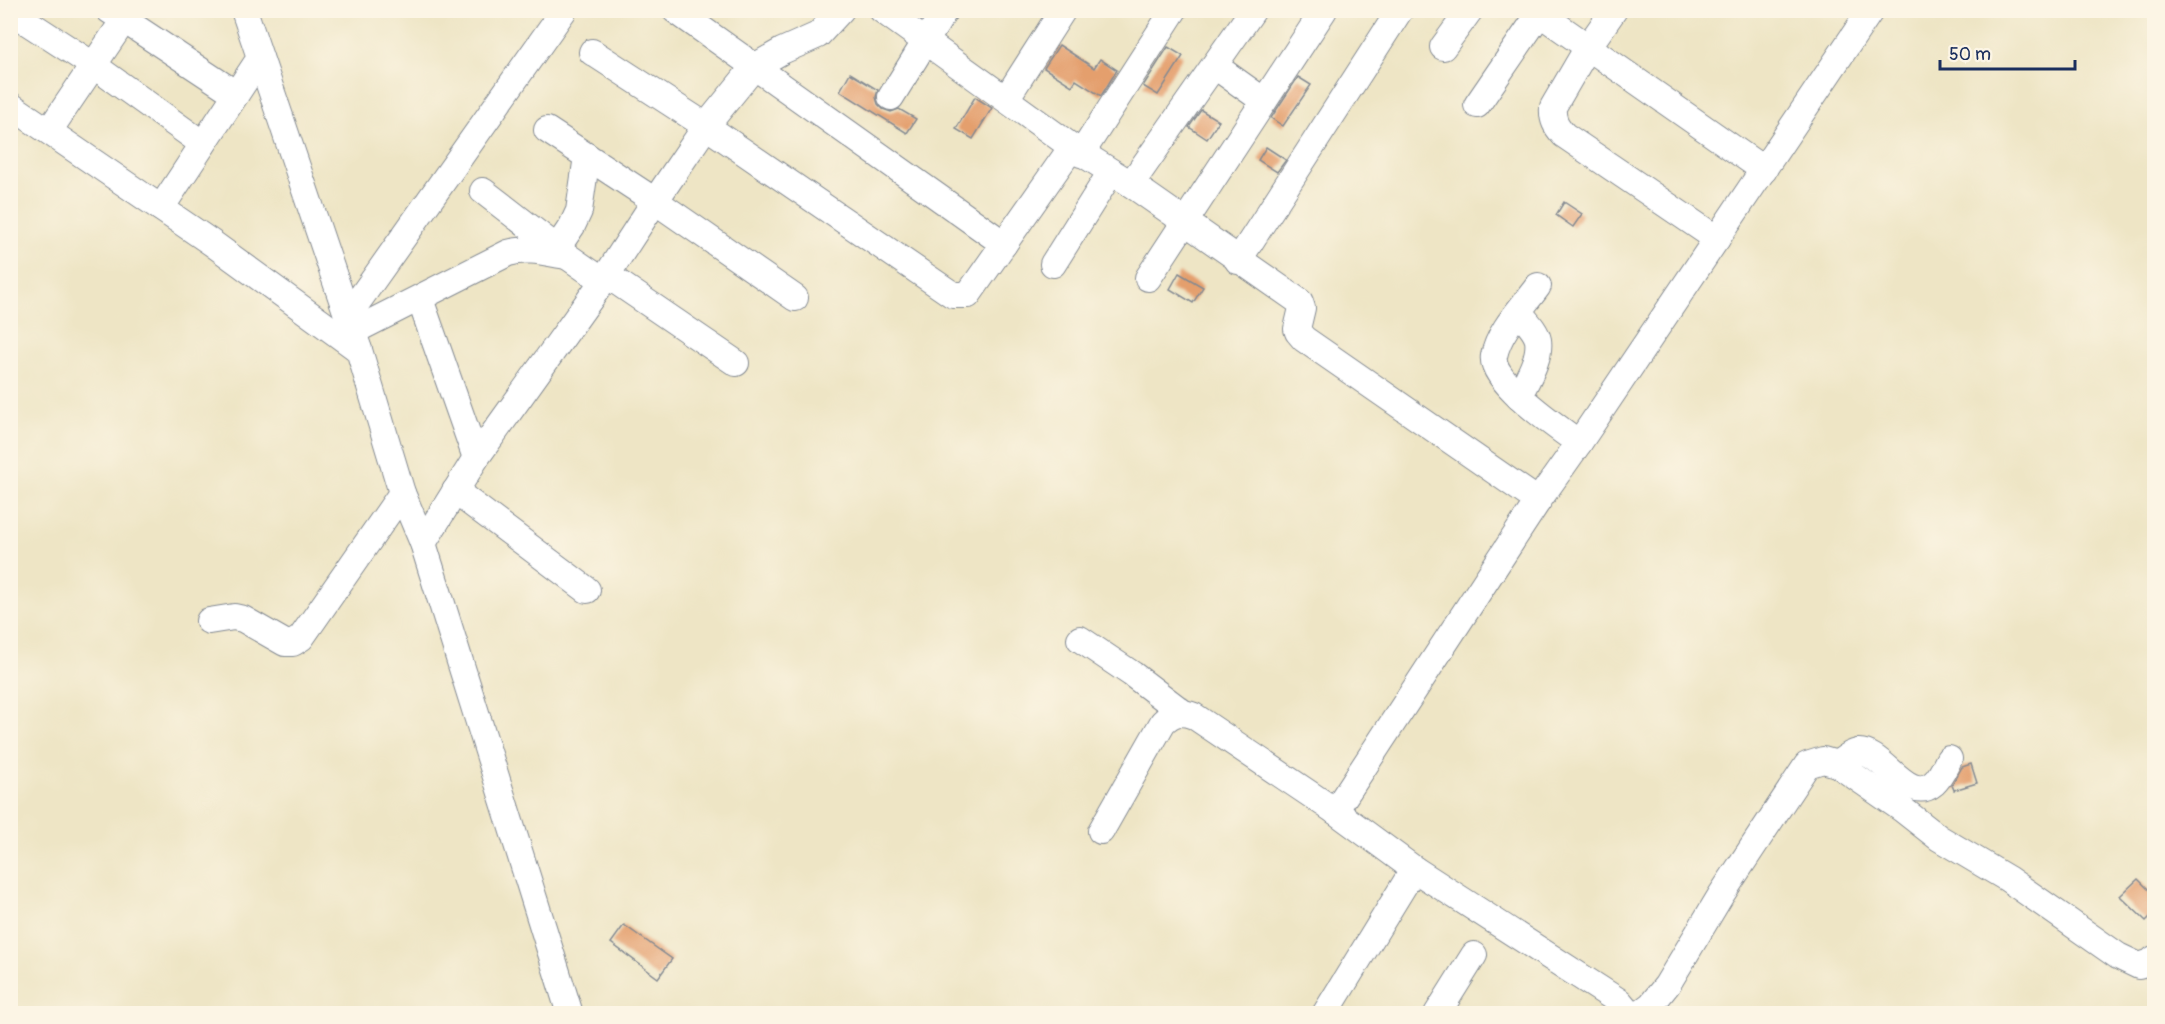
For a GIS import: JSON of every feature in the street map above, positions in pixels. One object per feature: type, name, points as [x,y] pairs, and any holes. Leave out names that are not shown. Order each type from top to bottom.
[{"type":"street","points":[[244,10],[353,333],[402,494],[423,543],[570,1014]]},
{"type":"street","points":[[353,333],[564,10]]},
{"type":"street","points":[[675,10],[1004,244]]},
{"type":"street","points":[[423,543],[476,458],[605,278],[654,201],[706,126],[754,67],[818,35],[841,10]]},
{"type":"street","points":[[882,10],[1076,150],[1185,221],[1238,261],[1300,302],[1302,308],[1297,329],[1304,339],[1538,501]]},
{"type":"street","points":[[891,97],[945,10]]},
{"type":"street","points":[[1006,99],[1063,10]]},
{"type":"street","points":[[592,52],[706,126],[953,295],[968,294],[1076,150],[1174,10]]},
{"type":"street","points":[[1053,264],[1121,178],[1215,66],[1252,10]]},
{"type":"street","points":[[1148,278],[1324,10]]},
{"type":"street","points":[[1238,261],[1400,10]]},
{"type":"street","points":[[1443,47],[1470,10]]},
{"type":"street","points":[[1614,10],[1588,47],[1553,107],[1552,117],[1556,126],[1564,135],[1717,239]]},
{"type":"street","points":[[1335,811],[1538,501],[1871,10]]},
{"type":"street","points":[[10,11],[93,65],[203,144]]},
{"type":"street","points":[[1477,105],[1539,12],[1764,170]]},
{"type":"street","points":[[49,131],[93,65],[116,15],[236,94]]},
{"type":"street","points":[[161,208],[260,58]]},
{"type":"street","points":[[1215,66],[1264,101]]},
{"type":"street","points":[[10,105],[161,208],[353,333]]},
{"type":"street","points":[[547,130],[795,298]]},
{"type":"street","points":[[562,252],[579,211],[587,156]]},
{"type":"street","points":[[483,191],[562,252],[736,363]]},
{"type":"street","points":[[353,333],[508,253],[519,249],[562,252]]},
{"type":"street","points":[[1538,286],[1498,341],[1493,359],[1498,374],[1519,396],[1579,443]]},
{"type":"street","points":[[420,299],[476,458]]},
{"type":"street","points":[[1519,312],[1538,340],[1533,363],[1519,396]]},
{"type":"street","points":[[455,491],[587,590]]},
{"type":"street","points":[[209,621],[234,617],[243,619],[285,643],[293,643],[301,638],[402,494]]},
{"type":"street","points":[[1080,639],[1182,711],[1204,722],[1335,811],[1414,869],[1620,1002],[1632,1014],[1643,1011],[1651,1005],[1662,991],[1727,886],[1807,765],[1823,760],[1837,764],[1939,838],[2008,879],[2118,956],[2139,966],[2154,959]]},
{"type":"street","points":[[1101,831],[1163,722],[1172,714],[1182,711]]},
{"type":"street","points":[[1837,764],[1854,752],[1863,752],[1874,756],[1897,778],[1917,788],[1936,782],[1949,759]]},
{"type":"street","points":[[1324,1014],[1414,869]]},
{"type":"street","points":[[1437,1014],[1474,955]]},
{"type":"building","points":[[1059,45],[1094,68],[1100,59],[1117,70],[1101,96],[1076,80],[1072,86],[1044,68]]},
{"type":"building","points":[[1168,47],[1183,56],[1158,95],[1143,86]]},
{"type":"building","points":[[850,73],[878,90],[876,97],[883,109],[891,112],[899,109],[916,119],[907,133],[840,91]]},
{"type":"building","points":[[1298,77],[1311,85],[1283,126],[1271,118]]},
{"type":"building","points":[[975,97],[992,108],[973,139],[956,129]]},
{"type":"building","points":[[1201,110],[1219,121],[1207,139],[1189,127]]},
{"type":"building","points":[[1266,147],[1286,160],[1277,172],[1258,160]]},
{"type":"building","points":[[1564,202],[1582,214],[1573,227],[1556,215]]},
{"type":"building","points":[[1179,273],[1203,287],[1193,303],[1170,289]]},
{"type":"building","points":[[1971,764],[1977,783],[1954,790],[1952,785],[1962,767]]},
{"type":"building","points":[[2138,879],[2154,895],[2154,913],[2146,921],[2120,896]]},
{"type":"building","points":[[624,925],[672,959],[658,978],[611,943]]}]
